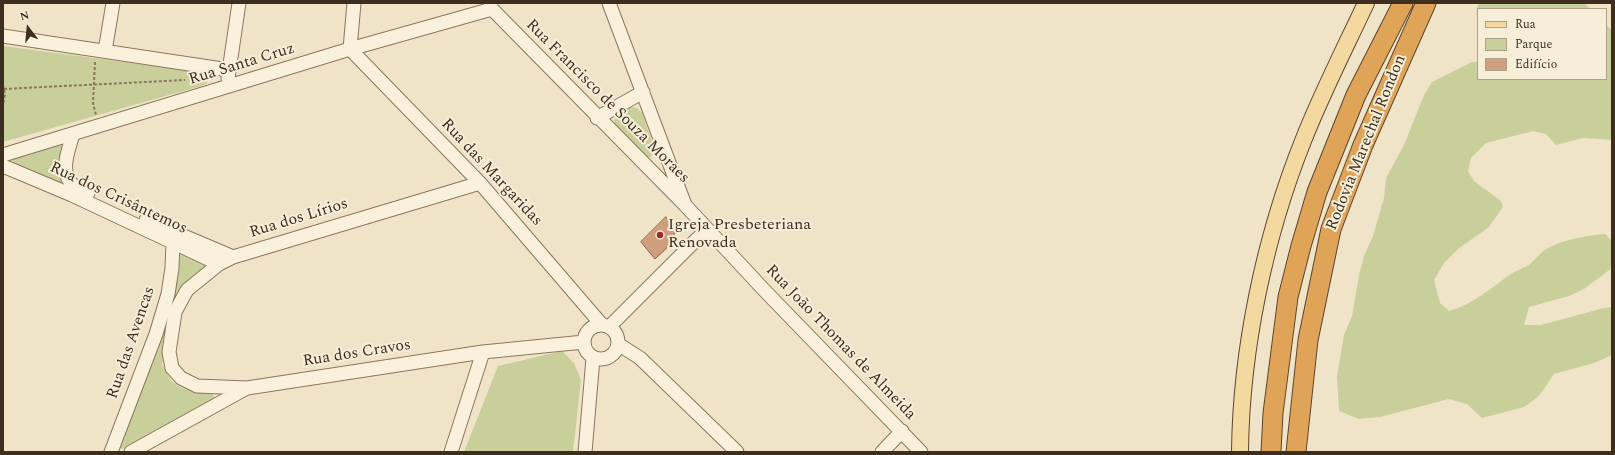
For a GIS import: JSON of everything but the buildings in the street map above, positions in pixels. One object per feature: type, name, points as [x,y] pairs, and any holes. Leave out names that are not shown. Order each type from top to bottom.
[{"type":"highway","name":"Rodovia Marechal Rondon","points":[[1271,452],[1273,413],[1288,297],[1301,246],[1317,192],[1356,95],[1403,3]]},
{"type":"highway","name":"Rodovia Marechal Rondon","points":[[1296,452],[1308,340],[1331,229],[1363,145],[1426,3]]},
{"type":"main road","points":[[1240,452],[1244,384],[1251,331],[1264,268],[1280,204],[1303,140],[1366,3]]},
{"type":"street","points":[[100,50],[113,3]]},
{"type":"street","points":[[227,88],[239,3]]},
{"type":"street","points":[[350,49],[354,3]]},
{"type":"street","name":"Rua João Thomas de Almeida","points":[[609,3],[685,205],[765,291],[921,452]]},
{"type":"street","name":"Rua Santa Cruz","points":[[3,155],[227,88],[491,6]]},
{"type":"street","name":"Rua Francisco de Souza Moraes","points":[[491,6],[597,118],[685,205]]},
{"type":"street","points":[[3,36],[229,70]]},
{"type":"street","name":"Rua das Margaridas","points":[[350,49],[480,183],[606,326]]},
{"type":"street","points":[[597,118],[643,92]]},
{"type":"street","name":"Rua dos Crisântemos","points":[[73,134],[65,165],[67,176],[74,185],[131,214],[232,257]]},
{"type":"street","name":"Rua dos Crisântemos","points":[[3,166],[72,195],[219,264]]},
{"type":"street","name":"Rua dos Lírios","points":[[170,338],[175,312],[187,290],[219,264],[232,257],[480,183]]},
{"type":"street","points":[[606,326],[616,334],[618,344],[614,354],[610,357],[599,360],[587,352],[584,342],[588,331],[592,328],[606,326],[707,229]]},
{"type":"street","name":"Rua das Avencas","points":[[111,452],[153,341],[168,294],[172,268],[173,242]]},
{"type":"street","name":"Rua dos Cravos","points":[[170,338],[169,352],[172,368],[180,378],[197,386],[247,388],[483,352],[584,342]]},
{"type":"street","points":[[618,344],[640,358],[736,452]]},
{"type":"street","points":[[451,452],[483,352]]},
{"type":"street","points":[[585,452],[594,358]]},
{"type":"street","points":[[131,452],[247,388]]},
{"type":"street","points":[[882,452],[902,431]]},
{"type":"path","points":[[100,50],[94,85],[93,103],[100,126]]},
{"type":"path","points":[[4,89],[185,80]]},
{"type":"path","points":[[3,85],[5,94],[3,105]]},
{"type":"green space","points":[[1479,3],[1584,3],[1590,8],[1477,8]]},
{"type":"green space","points":[[1607,25],[1612,31],[1612,140],[1583,138],[1556,145],[1546,134],[1533,131],[1486,143],[1471,158],[1468,171],[1474,181],[1501,201],[1503,207],[1489,227],[1458,249],[1444,263],[1434,280],[1440,303],[1449,311],[1458,308],[1482,295],[1511,274],[1528,265],[1546,249],[1575,238],[1605,234],[1612,241],[1612,268],[1584,289],[1569,296],[1529,307],[1524,325],[1541,325],[1612,307],[1612,355],[1594,363],[1554,374],[1539,396],[1524,407],[1482,418],[1467,404],[1449,399],[1380,417],[1359,419],[1339,411],[1337,376],[1344,335],[1352,316],[1364,256],[1373,236],[1384,198],[1386,178],[1404,145],[1424,95],[1432,82],[1472,62],[1477,62],[1477,80],[1607,80]]},
{"type":"green space","points":[[3,46],[201,72],[206,74],[208,81],[206,84],[201,86],[3,142]]},
{"type":"green space","points":[[629,107],[637,108],[642,113],[655,150],[653,155],[649,158],[643,157],[616,129],[614,121],[619,111]]},
{"type":"green space","points":[[62,144],[60,162],[67,188],[7,159]]},
{"type":"green space","points":[[181,251],[210,265],[174,308],[162,364],[171,381],[182,388],[213,394],[215,399],[133,445],[124,449],[119,448],[118,442],[157,351],[176,284]]},
{"type":"green space","points":[[562,351],[574,363],[581,380],[573,452],[464,452],[498,366]]},
{"type":"place","name":"Igreja Presbeteriana Renovada","points":[[660,235]]}]
